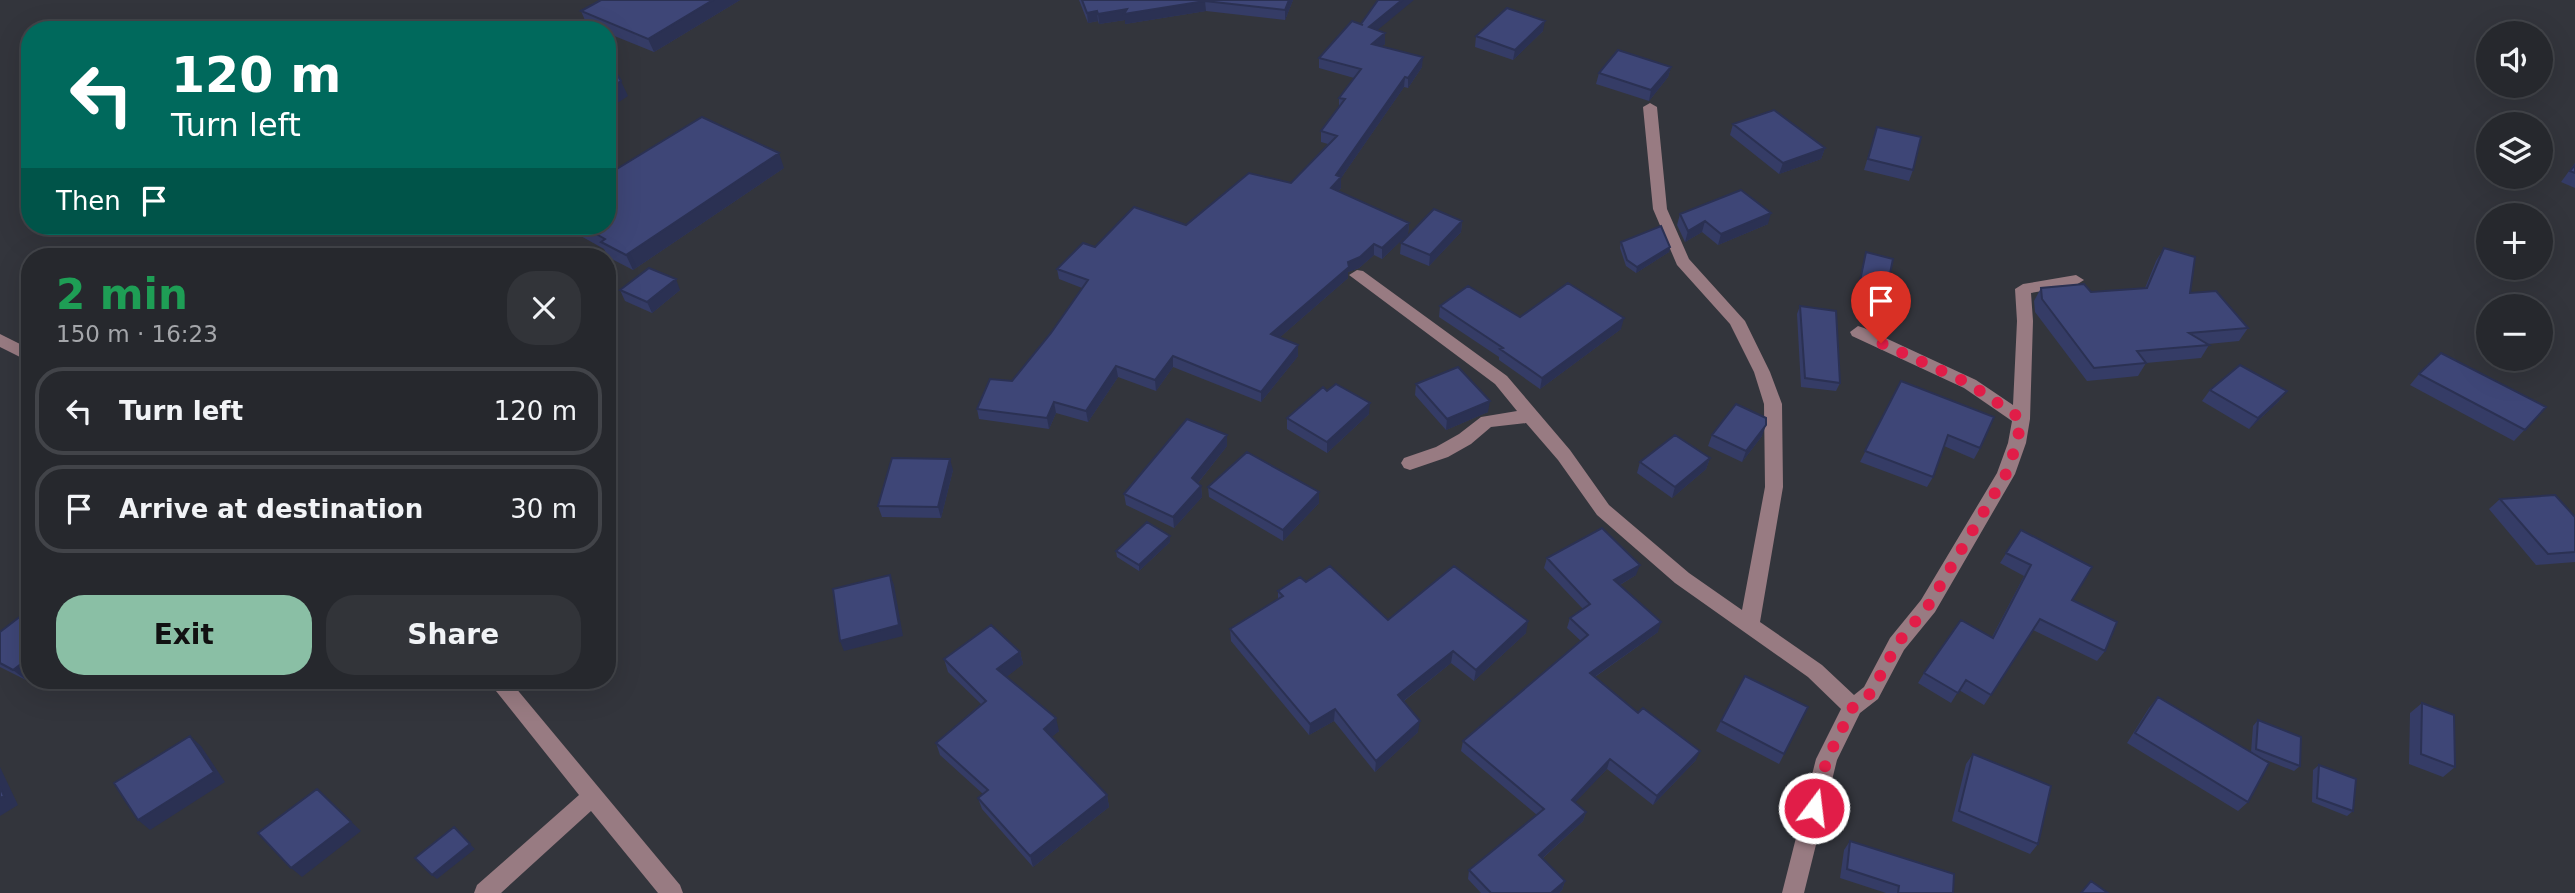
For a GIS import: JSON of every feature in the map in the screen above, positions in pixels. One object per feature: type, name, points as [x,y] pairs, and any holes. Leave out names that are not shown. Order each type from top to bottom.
[{"type":"street","points":[[1650,107],[1660,209],[1682,261],[1737,321],[1762,372],[1773,404],[1774,487],[1749,626]]},
{"type":"street","points":[[1357,275],[1501,380],[1564,455],[1603,510],[1682,578],[1804,663],[1853,707]]},
{"type":"street","points":[[1793,893],[1827,759],[1853,707],[1871,693],[1897,644],[1928,606],[2006,474],[2017,443],[2021,419],[2025,321],[2023,289],[2076,281]]},
{"type":"street","points":[[1858,332],[1970,384],[2021,419]]},
{"type":"street","points":[[0,340],[21,351]]},
{"type":"street","points":[[1410,463],[1443,452],[1487,421],[1530,416]]},
{"type":"street","points":[[505,689],[672,893]]},
{"type":"street","points":[[485,893],[593,796]]},
{"type":"building","points":[[601,0],[713,0],[648,39],[616,26],[616,21],[605,21],[581,11]]},
{"type":"building","points":[[1082,0],[1289,0],[1285,10],[1205,1],[1124,14],[1127,9],[1098,14],[1097,11],[1087,13]]},
{"type":"building","points":[[1378,0],[1402,0],[1369,27],[1385,33],[1372,44],[1423,57],[1408,78],[1405,77],[1336,175],[1341,177],[1331,188],[1409,223],[1382,248],[1374,244],[1360,257],[1348,262],[1349,267],[1271,334],[1298,345],[1261,392],[1173,356],[1155,380],[1116,366],[1086,411],[1054,402],[1047,418],[977,409],[990,379],[1012,381],[1051,333],[1088,280],[1057,269],[1083,243],[1095,247],[1134,207],[1186,225],[1249,173],[1291,183],[1337,136],[1321,131],[1345,99],[1339,98],[1361,69],[1319,58],[1352,21],[1363,25],[1361,24]]},
{"type":"building","points":[[1507,8],[1545,21],[1515,50],[1476,36]]},
{"type":"building","points":[[1618,50],[1671,67],[1651,90],[1599,73]]},
{"type":"building","points":[[1774,110],[1825,148],[1783,163],[1733,124]]},
{"type":"building","points":[[702,117],[779,153],[626,255],[601,242],[605,239],[598,235],[616,235],[616,170]]},
{"type":"building","points":[[1877,127],[1921,137],[1913,170],[1868,159]]},
{"type":"building","points":[[1741,190],[1771,213],[1721,234],[1705,221],[1688,231],[1680,214]]},
{"type":"building","points":[[1434,209],[1462,221],[1430,255],[1401,243]]},
{"type":"building","points":[[1661,226],[1670,247],[1637,267],[1627,260],[1621,242]]},
{"type":"building","points":[[2164,248],[2195,257],[2190,293],[2216,291],[2248,328],[2189,333],[2209,345],[2137,351],[2146,363],[2094,368],[2042,299],[2041,288],[2084,284],[2091,292],[2147,288]]},
{"type":"building","points":[[1866,252],[1893,259],[1887,288],[1860,281]]},
{"type":"building","points":[[649,268],[676,279],[647,302],[620,290]]},
{"type":"building","points":[[1568,283],[1624,318],[1542,378],[1440,306],[1468,286],[1520,317]]},
{"type":"building","points":[[1800,306],[1836,311],[1840,383],[1805,378]]},
{"type":"building","points":[[2441,353],[2546,407],[2525,430],[2419,374]]},
{"type":"building","points":[[2240,365],[2287,391],[2258,418],[2210,390]]},
{"type":"building","points":[[1458,367],[1490,401],[1447,419],[1416,384]]},
{"type":"building","points":[[1901,381],[1994,417],[1980,448],[1948,435],[1933,477],[1865,451]]},
{"type":"building","points":[[1336,384],[1370,403],[1327,442],[1287,418],[1323,387],[1327,391]]},
{"type":"building","points":[[1736,404],[1766,418],[1766,425],[1746,451],[1712,435]]},
{"type":"building","points":[[1187,419],[1227,435],[1192,478],[1201,486],[1173,517],[1124,494]]},
{"type":"building","points":[[1675,435],[1710,458],[1675,487],[1640,462]]},
{"type":"building","points":[[1247,452],[1319,492],[1283,530],[1208,487]]},
{"type":"building","points":[[892,458],[950,459],[938,507],[878,506]]},
{"type":"building","points":[[2555,495],[2575,517],[2575,552],[2548,554],[2500,499]]},
{"type":"building","points":[[1147,522],[1170,536],[1139,565],[1116,551]]},
{"type":"building","points":[[1602,528],[1640,565],[1614,580],[1661,622],[1590,673],[1638,713],[1643,708],[1700,751],[1657,796],[1610,759],[1572,800],[1586,812],[1539,855],[1565,881],[1551,893],[1491,893],[1469,870],[1544,809],[1463,741],[1588,635],[1570,618],[1590,604],[1547,558]]},
{"type":"building","points":[[2021,530],[2092,567],[2072,600],[2117,622],[2105,651],[2040,619],[1991,695],[1966,680],[1958,693],[1924,673],[1961,620],[1993,638],[2031,565],[2006,553]]},
{"type":"building","points":[[1330,566],[1388,620],[1454,566],[1528,621],[1476,670],[1453,651],[1398,695],[1420,721],[1376,761],[1335,709],[1310,724],[1230,629],[1283,596],[1278,591],[1300,577],[1306,582]]},
{"type":"building","points":[[890,575],[899,625],[840,641],[833,589]]},
{"type":"building","points":[[21,616],[21,664],[13,670],[0,663],[0,632]]},
{"type":"building","points":[[991,625],[1020,652],[997,669],[1056,718],[1044,729],[1107,795],[1030,856],[978,798],[988,790],[936,743],[986,701],[944,659]]},
{"type":"building","points":[[1745,676],[1808,707],[1784,754],[1721,721]]},
{"type":"building","points":[[2158,697],[2269,763],[2248,802],[2135,733]]},
{"type":"building","points":[[2422,703],[2454,715],[2455,767],[2421,754]]},
{"type":"building","points":[[2258,720],[2301,737],[2300,766],[2256,749]]},
{"type":"building","points":[[190,736],[214,772],[138,820],[114,783]]},
{"type":"building","points":[[1973,754],[2051,786],[2038,844],[1959,811]]},
{"type":"building","points":[[2319,765],[2356,779],[2353,811],[2317,798]]},
{"type":"building","points":[[317,789],[351,822],[291,868],[258,833]]},
{"type":"building","points":[[454,827],[470,844],[432,875],[415,858]]},
{"type":"building","points":[[1850,841],[1954,874],[1953,893],[1898,893],[1899,886],[1847,869]]},
{"type":"building","points":[[2091,881],[2108,893],[2081,893]]},
{"type":"route","points":[[1814,808],[1827,759],[1853,707],[1871,693],[1897,644],[1928,606],[1956,554],[2006,474],[2017,443],[2021,419],[1970,384],[1881,343]]}]
